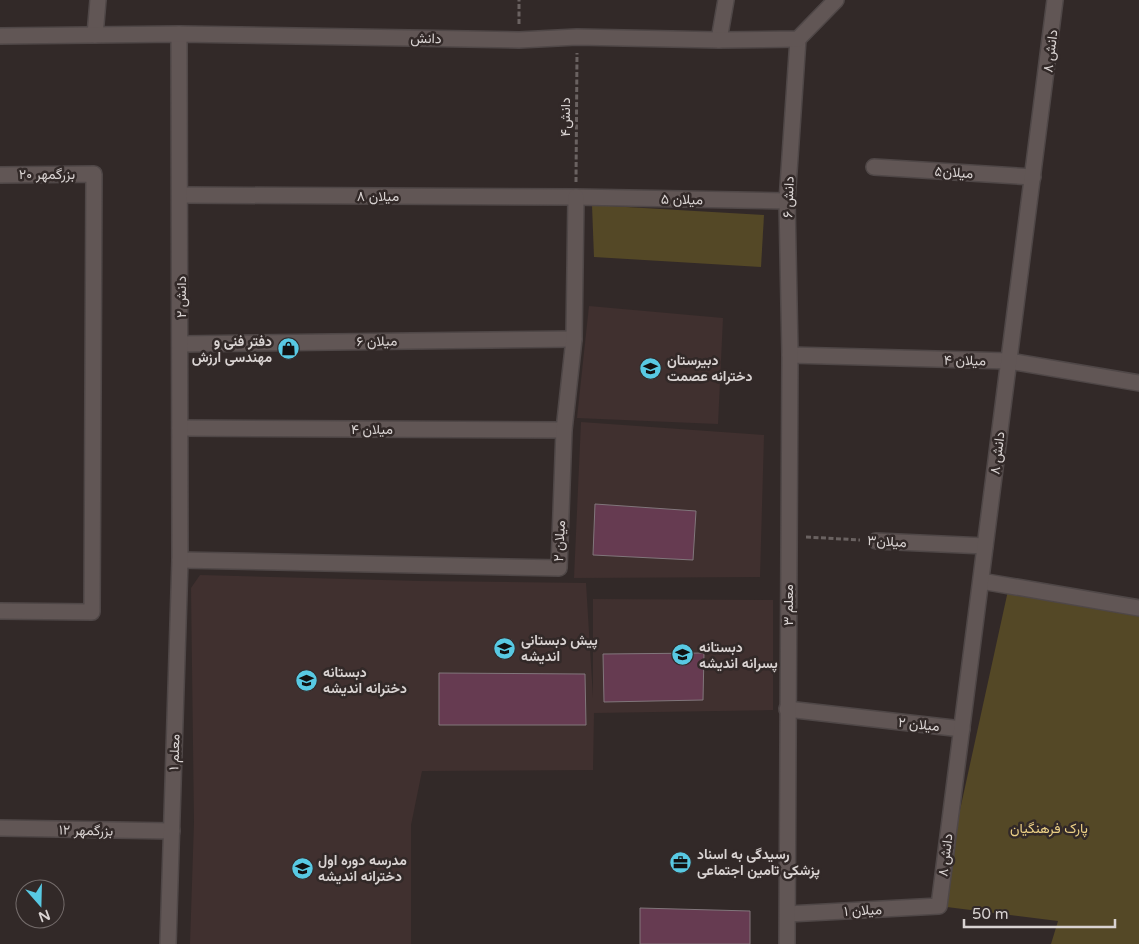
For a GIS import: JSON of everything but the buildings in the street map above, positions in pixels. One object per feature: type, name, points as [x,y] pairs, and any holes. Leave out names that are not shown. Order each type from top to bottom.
[{"type":"street","points":[[94,34],[98,0]]},
{"type":"street","points":[[719,40],[726,0]]},
{"type":"street","points":[[798,38],[836,0]]},
{"type":"street","name":"دانش ۸","points":[[939,906],[1055,0]]},
{"type":"street","name":"دانش","points":[[0,36],[179,34],[519,40],[577,37],[719,40],[798,38]]},
{"type":"street","name":"دانش ۲","points":[[179,34],[181,195],[180,560]]},
{"type":"street","name":"دانش ۶","points":[[790,355],[787,201],[798,38]]},
{"type":"street","name":"میلان۵","points":[[874,167],[1033,177]]},
{"type":"street","name":"بزرگمهر ۲۰","points":[[0,175],[94,174],[92,612],[0,612]]},
{"type":"street","name":"میلان ۸","points":[[181,195],[576,197]]},
{"type":"street","name":"میلان ۵","points":[[576,197],[787,201]]},
{"type":"street","name":"میلان ۲","points":[[180,560],[559,568],[564,430],[574,339],[576,197]]},
{"type":"street","name":"میلان ۶","points":[[180,344],[574,339]]},
{"type":"street","name":"میلان ۴","points":[[790,355],[1009,361],[1139,383]]},
{"type":"street","name":"معلم ۳","points":[[787,944],[790,355]]},
{"type":"street","name":"میلان ۴","points":[[180,428],[564,430]]},
{"type":"street","name":"میلان۳","points":[[876,541],[985,546]]},
{"type":"street","name":"معلم ۱","points":[[168,944],[180,560]]},
{"type":"street","points":[[981,581],[1139,608]]},
{"type":"street","name":"میلان ۲","points":[[787,709],[962,728]]},
{"type":"street","name":"بزرگمهر ۱۲","points":[[0,828],[172,831]]},
{"type":"street","name":"میلان ۱","points":[[788,914],[939,906]]},
{"type":"path","points":[[519,0],[519,40]]},
{"type":"path","name":"دانش۴","points":[[576,197],[577,37]]},
{"type":"path","name":"میلان۳","points":[[788,536],[876,541]]},
{"type":"shaded area","name":"دبیرستان دخترانه عصمت","points":[[589,306],[723,318],[718,424],[577,418]]},
{"type":"shaded area","points":[[581,422],[764,435],[760,577],[574,578]]},
{"type":"shaded area","points":[[200,575],[586,583],[593,698],[593,599],[773,600],[773,710],[594,713],[593,770],[422,771],[411,825],[411,944],[190,944],[194,822],[191,588]]},
{"type":"green space","points":[[592,205],[764,215],[761,267],[594,257]]},
{"type":"green space","name":"پارک فرهنگیان","points":[[1009,586],[1139,608],[1139,944],[1051,944],[1058,921],[939,906]]},
{"type":"place","name":"دفتر فنی و مهندسی ارزش","points":[[288,349]]},
{"type":"place","name":"دبیرستان دخترانه عصمت","points":[[651,368]]},
{"type":"place","name":"پیش دبستانی اندیشه","points":[[505,648]]},
{"type":"place","name":"دبستانه پسرانه اندیشه","points":[[683,655]]},
{"type":"place","name":"دبستانه دخترانه اندیشه","points":[[307,680]]},
{"type":"place","name":"رسیدگی به اسناد پزشکی تامین اجتماعی","points":[[681,862]]},
{"type":"place","name":"مدرسه دوره اول دخترانه اندیشه","points":[[302,868]]}]
